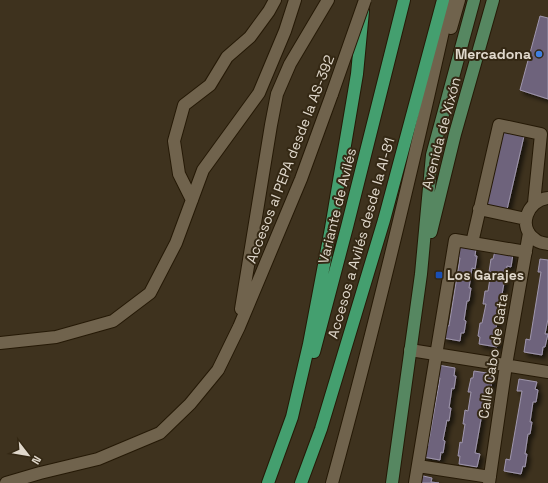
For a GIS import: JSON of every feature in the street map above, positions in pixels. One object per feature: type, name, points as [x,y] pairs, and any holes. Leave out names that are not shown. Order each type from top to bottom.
[{"type":"highway","name":"Accesos a Avilés desde la AI-81","points":[[268,483],[292,417],[308,344],[331,228],[357,74],[365,0]]},
{"type":"highway","name":"Variante de Avilés","points":[[292,417],[318,338],[404,0]]},
{"type":"highway","points":[[430,49],[439,0]]},
{"type":"highway","name":"Accesos a Avilés desde la AI-81","points":[[302,483],[382,227],[443,0]]},
{"type":"main road","name":"Avenida de Xixón","points":[[392,483],[421,274],[432,154],[474,0]]},
{"type":"main road","name":"Avenida de Xixón","points":[[421,274],[455,134],[493,0]]},
{"type":"street","points":[[192,200],[179,174],[174,141],[184,105],[210,85],[227,57],[250,37],[275,0]]},
{"type":"street","points":[[0,343],[56,336],[113,321],[150,293],[176,243],[203,170],[259,93],[285,31],[294,0]]},
{"type":"street","name":"Accesos al PEPA desde la AS-392","points":[[239,323],[271,125],[278,94],[290,64],[328,0]]},
{"type":"street","name":"Accesos al PEPA desde la AS-392","points":[[6,483],[98,459],[160,433],[190,404],[218,370],[301,179],[365,0]]},
{"type":"street","points":[[332,483],[372,332],[412,170],[450,0]]},
{"type":"street","points":[[412,170],[459,0]]},
{"type":"street","points":[[472,243],[499,125],[540,134],[534,203]]},
{"type":"street","points":[[548,198],[543,198],[534,203],[530,208],[526,219],[526,226],[529,234],[536,241],[548,244]]},
{"type":"street","points":[[479,209],[526,219]]},
{"type":"street","name":"Calle Cabo de Gata","points":[[489,480],[506,365],[529,234]]},
{"type":"street","points":[[415,483],[455,240],[526,252]]},
{"type":"street","points":[[410,350],[548,372]]},
{"type":"street","points":[[418,466],[453,471],[489,480]]},
{"type":"building","name":"Mercadona","points":[[540,16],[548,18],[548,99],[520,90]]},
{"type":"building","points":[[500,131],[524,136],[506,214],[484,209]]},
{"type":"building","points":[[458,245],[476,248],[475,256],[477,256],[475,269],[472,268],[469,301],[467,301],[464,320],[466,321],[464,333],[461,333],[460,341],[443,338],[445,325],[449,326],[460,258],[456,257]]},
{"type":"building","points":[[495,251],[513,254],[511,267],[507,266],[495,334],[500,335],[497,347],[479,344],[480,337],[478,336],[480,323],[482,323],[486,304],[483,304],[485,291],[488,291],[491,272],[489,272],[491,259],[493,259]]},
{"type":"building","points":[[540,259],[548,260],[548,319],[545,334],[548,334],[545,347],[543,347],[542,355],[524,352],[526,339],[530,340],[541,272],[538,272]]},
{"type":"building","points":[[438,365],[455,368],[454,376],[456,376],[454,389],[452,388],[449,421],[447,420],[443,440],[445,441],[443,453],[441,452],[440,460],[423,457],[424,446],[428,446],[440,378],[436,377]]},
{"type":"building","points":[[474,371],[493,374],[491,387],[487,386],[475,453],[480,454],[477,467],[459,464],[460,456],[458,456],[465,424],[463,424],[465,410],[468,411],[471,392],[468,392]]},
{"type":"building","points":[[519,379],[537,382],[535,389],[538,390],[536,402],[533,402],[530,422],[532,422],[530,434],[528,434],[525,454],[527,454],[525,467],[523,466],[521,474],[504,471],[506,459],[510,460],[522,391],[517,391]]},
{"type":"building","points":[[419,475],[432,478],[431,482],[439,483],[418,483]]},
{"type":"place","name":"Mercadona","points":[[539,54]]},
{"type":"place","name":"Los Garajes","points":[[439,275]]}]
